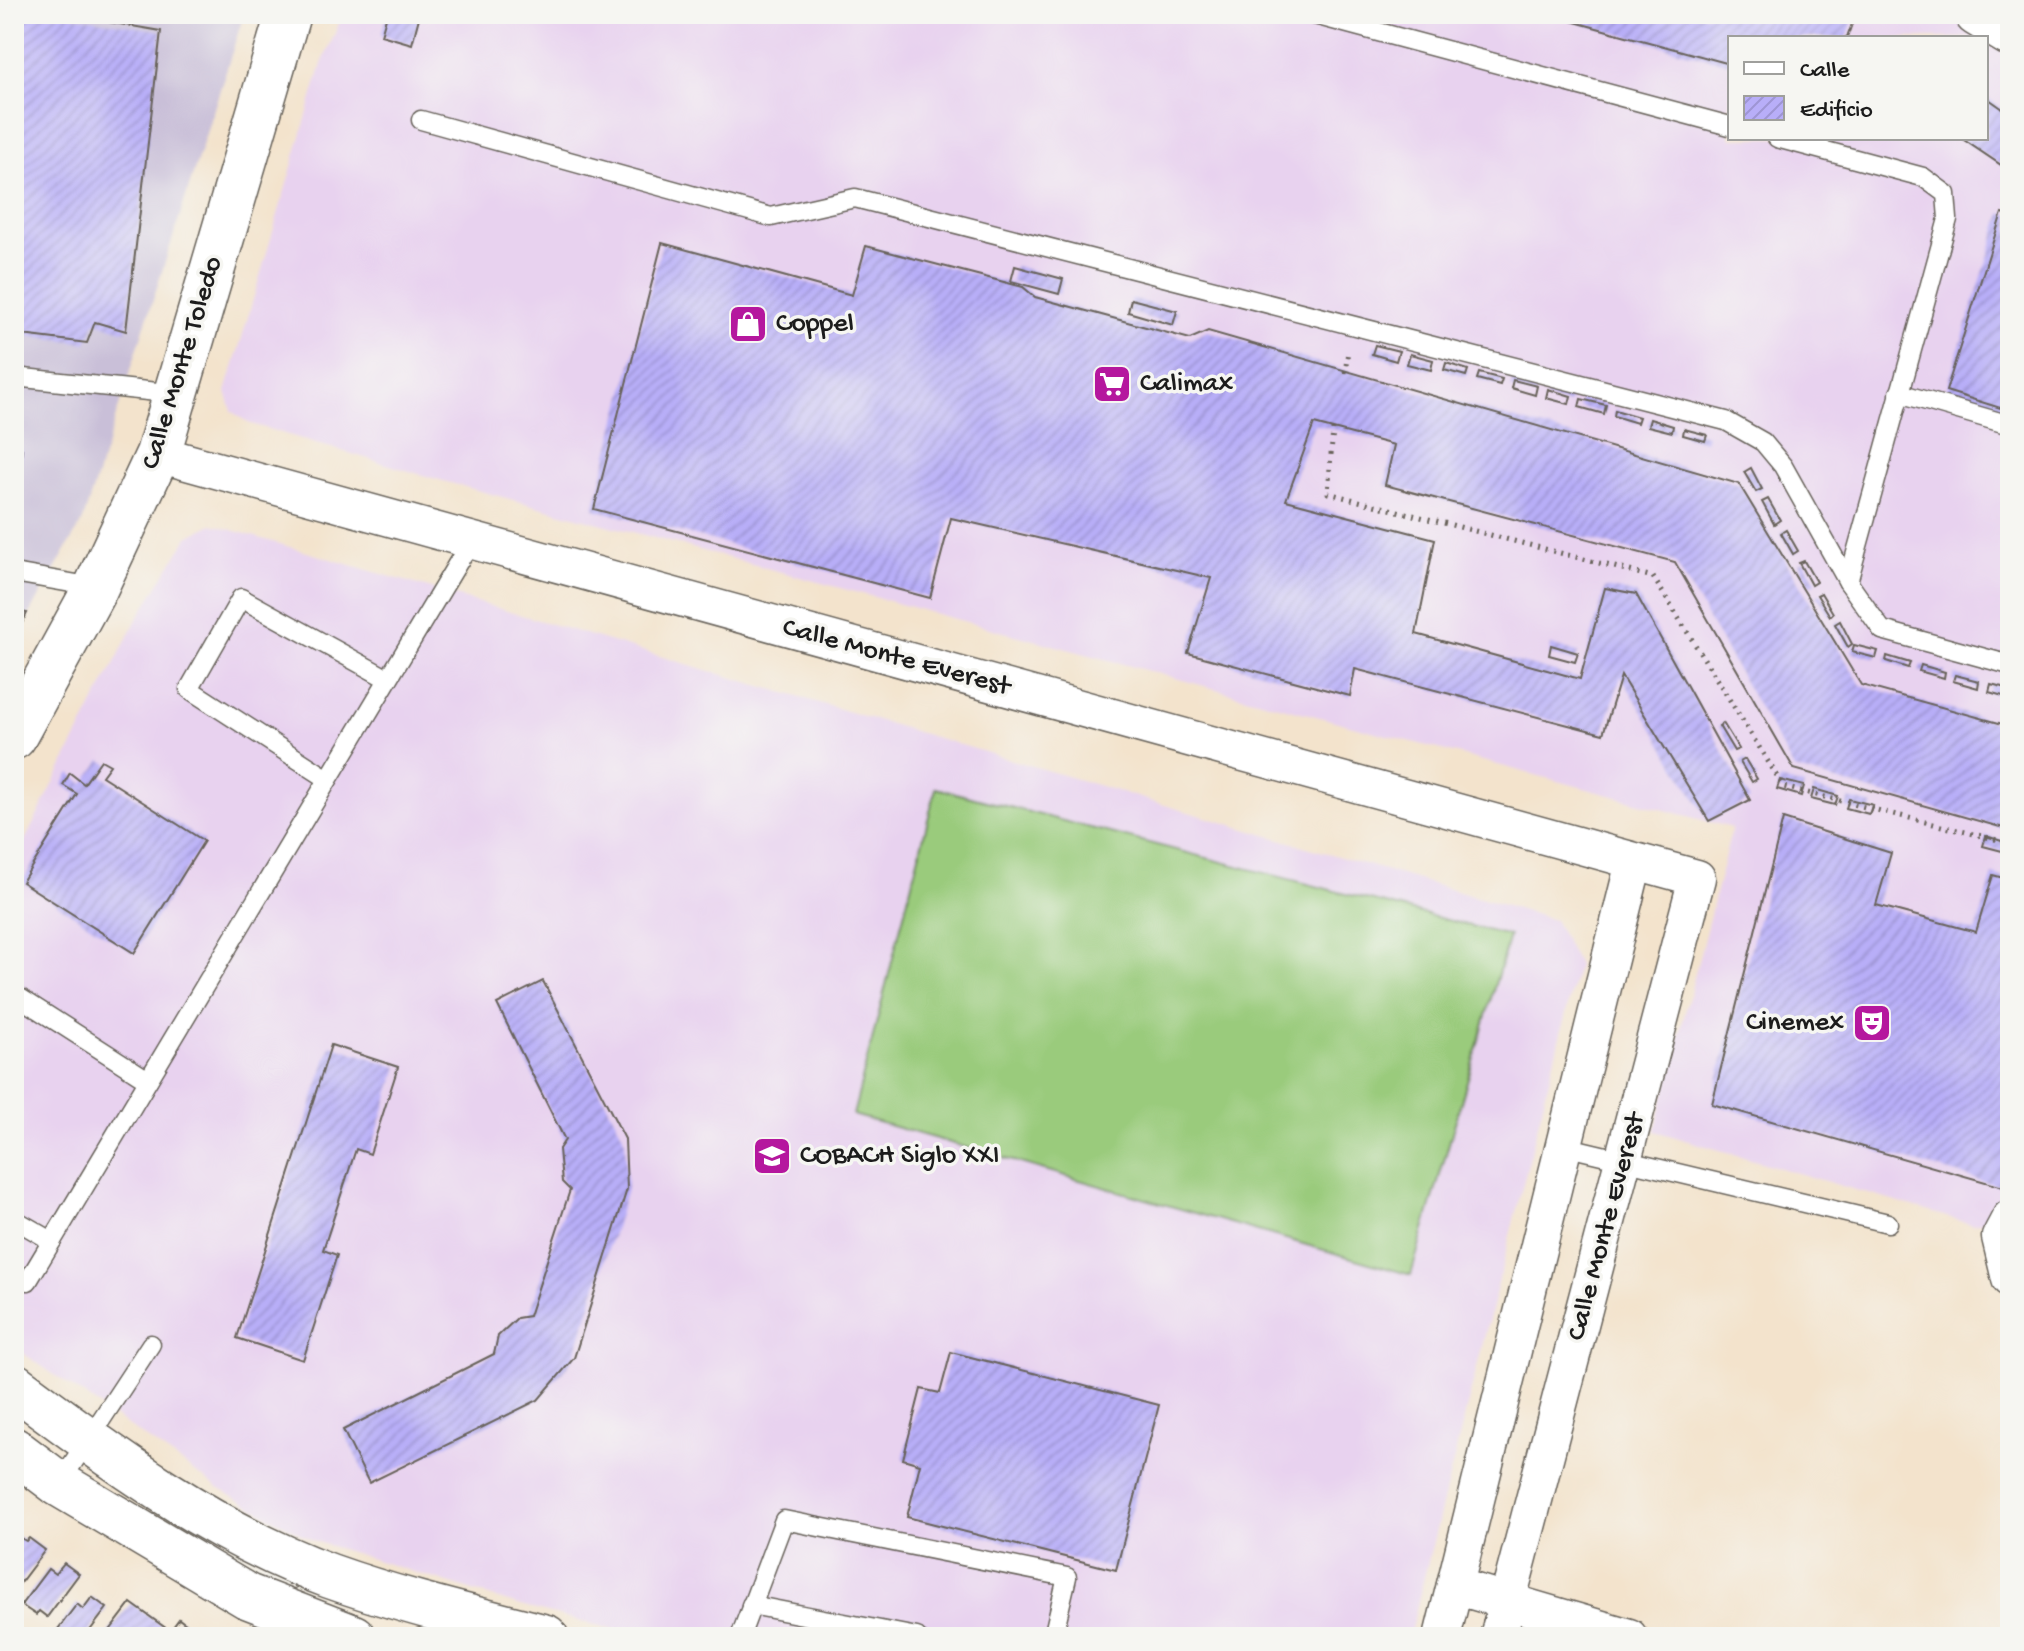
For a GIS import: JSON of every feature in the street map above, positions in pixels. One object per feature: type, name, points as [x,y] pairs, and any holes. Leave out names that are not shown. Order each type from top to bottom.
[{"type":"main road","name":"Calle Monte Toledo","points":[[14,737],[96,587],[158,454],[288,14]]},
{"type":"main road","points":[[1977,14],[2010,34]]},
{"type":"main road","points":[[14,1385],[88,1440],[204,1515],[327,1575],[395,1597],[546,1637]]},
{"type":"main road","points":[[14,1450],[59,1484],[247,1596],[353,1637]]},
{"type":"street","name":"Calle Monte Everest","points":[[158,454],[1697,878],[1498,1637]]},
{"type":"street","points":[[1442,1637],[1634,862]]},
{"type":"street","points":[[2010,1218],[2000,1237],[2010,1279]]},
{"type":"street","points":[[1455,1586],[1629,1637]]},
{"type":"lane","points":[[1311,14],[1728,125]]},
{"type":"lane","points":[[421,120],[771,217],[855,198],[1726,421],[1763,442],[1783,466],[1848,582],[1882,630],[2010,665]]},
{"type":"lane","points":[[1784,140],[1923,177],[1946,194],[1948,219],[1848,582]]},
{"type":"lane","points":[[14,377],[176,394]]},
{"type":"lane","points":[[1899,393],[2010,425]]},
{"type":"lane","points":[[28,1281],[471,541]]},
{"type":"lane","points":[[14,573],[96,587]]},
{"type":"lane","points":[[328,779],[189,689],[241,598],[388,679]]},
{"type":"lane","points":[[14,994],[148,1080]]},
{"type":"lane","points":[[1564,1146],[1888,1223]]},
{"type":"lane","points":[[14,1219],[52,1241]]},
{"type":"lane","points":[[59,1484],[151,1344]]},
{"type":"lane","points":[[740,1637],[784,1520],[1067,1577],[1053,1637]]},
{"type":"lane","points":[[751,1605],[917,1637]]},
{"type":"path","points":[[1333,429],[1328,493],[1653,577],[1784,787],[2010,843]]},
{"type":"shaded area","points":[[14,14],[244,14],[83,520],[14,642]]},
{"type":"shaded area","points":[[343,14],[1956,14],[2010,49],[2010,1216],[1971,1224],[1655,1131],[1732,828],[443,481],[248,423],[232,411],[226,392],[322,64]]},
{"type":"shaded area","name":"COBACH Siglo XXI","points":[[212,524],[1554,920],[1578,965],[1409,1637],[643,1637],[524,1607],[312,1540],[218,1488],[14,1347],[14,862],[136,621],[188,537]]},
{"type":"green space","points":[[936,788],[1509,936],[1411,1275],[853,1115]]},
{"type":"building","points":[[14,14],[62,14],[161,31],[126,331],[95,322],[87,343],[14,334]]},
{"type":"building","points":[[387,14],[420,14],[412,44],[381,35]]},
{"type":"building","points":[[1545,14],[1836,14],[1854,18],[1848,36],[1728,36],[1728,63]]},
{"type":"building","points":[[1988,98],[2010,114],[2010,171],[1964,140],[1988,140]]},
{"type":"building","points":[[2002,213],[2010,215],[2010,411],[1946,391]]},
{"type":"building","points":[[662,243],[852,295],[866,246],[1023,287],[1035,297],[1190,339],[1208,331],[1739,484],[1861,685],[2010,726],[2007,829],[1794,769],[1675,562],[1385,485],[1394,445],[1314,424],[1286,500],[1435,539],[1416,634],[1580,679],[1605,588],[1636,594],[1750,800],[1709,821],[1621,676],[1603,734],[1355,669],[1350,696],[1188,653],[1211,578],[951,518],[930,598],[594,509]]},
{"type":"building","points":[[1015,266],[1063,279],[1059,294],[1011,281]]},
{"type":"building","points":[[1131,299],[1177,311],[1173,325],[1128,312]]},
{"type":"building","points":[[1375,345],[1399,351],[1396,361],[1372,354]]},
{"type":"building","points":[[1410,354],[1433,360],[1431,370],[1407,364]]},
{"type":"building","points":[[1446,363],[1468,370],[1466,376],[1444,370]]},
{"type":"building","points":[[1479,373],[1502,379],[1500,385],[1477,379]]},
{"type":"building","points":[[1513,380],[1537,386],[1535,395],[1511,388]]},
{"type":"building","points":[[1548,389],[1571,396],[1569,404],[1546,398]]},
{"type":"building","points":[[1581,399],[1606,405],[1604,414],[1579,407]]},
{"type":"building","points":[[1615,410],[1639,417],[1637,423],[1614,416]]},
{"type":"building","points":[[1650,419],[1673,426],[1672,432],[1648,426]]},
{"type":"building","points":[[1684,429],[1707,435],[1705,441],[1683,435]]},
{"type":"building","points":[[14,448],[22,449],[16,500],[14,500]]},
{"type":"building","points":[[1751,468],[1762,489],[1756,492],[1744,472]]},
{"type":"building","points":[[1768,499],[1780,520],[1774,524],[1762,502]]},
{"type":"building","points":[[1786,530],[1798,551],[1793,554],[1781,533]]},
{"type":"building","points":[[1804,561],[1816,582],[1811,585],[1799,563]]},
{"type":"building","points":[[1821,593],[1833,613],[1830,616],[1817,595]]},
{"type":"building","points":[[14,611],[27,613],[14,640]]},
{"type":"building","points":[[1840,621],[1852,644],[1848,647],[1835,624]]},
{"type":"building","points":[[1551,645],[1578,653],[1575,662],[1549,655]]},
{"type":"building","points":[[1854,645],[1878,651],[1876,658],[1852,652]]},
{"type":"building","points":[[1887,656],[1910,663],[1908,668],[1886,661]]},
{"type":"building","points":[[1921,665],[1945,672],[1944,678],[1919,671]]},
{"type":"building","points":[[1955,675],[1979,681],[1978,688],[1953,681]]},
{"type":"building","points":[[1991,684],[2010,689],[2010,698],[1989,692]]},
{"type":"building","points":[[1723,723],[1739,749],[1734,751],[1719,726]]},
{"type":"building","points":[[1745,759],[1757,779],[1752,782],[1740,762]]},
{"type":"building","points":[[101,760],[110,765],[102,776],[204,841],[134,953],[22,882],[77,794],[63,785],[70,773],[84,784]]},
{"type":"building","points":[[1780,780],[1804,786],[1801,796],[1777,789]]},
{"type":"building","points":[[1814,789],[1838,796],[1835,805],[1811,799]]},
{"type":"building","points":[[1849,799],[1873,805],[1869,814],[1846,808]]},
{"type":"building","name":"Cinemex","points":[[1783,819],[1891,853],[1876,905],[1976,932],[1993,875],[2010,880],[2010,1189],[1712,1104]]},
{"type":"building","points":[[1986,836],[2008,843],[2006,852],[1983,846]]},
{"type":"building","points":[[543,981],[625,1139],[627,1189],[574,1358],[538,1400],[369,1483],[343,1430],[494,1354],[498,1336],[517,1318],[529,1316],[570,1190],[562,1182],[559,1149],[565,1140],[497,1004]]},
{"type":"building","points":[[331,1045],[398,1067],[370,1154],[356,1149],[323,1250],[337,1255],[303,1360],[237,1338]]},
{"type":"building","points":[[951,1352],[1159,1405],[1116,1570],[907,1517],[920,1464],[903,1459],[921,1389],[940,1393]]},
{"type":"building","points":[[19,1537],[26,1541],[29,1538],[45,1550],[14,1591],[14,1544]]},
{"type":"building","points":[[64,1563],[79,1574],[47,1617],[39,1611],[36,1615],[21,1605],[48,1569],[55,1574]]},
{"type":"building","points":[[92,1597],[107,1608],[85,1637],[52,1637],[77,1604],[83,1609]]},
{"type":"building","points":[[131,1603],[170,1631],[179,1619],[203,1637],[105,1637]]},
{"type":"place","name":"Coppel","points":[[748,324]]},
{"type":"place","name":"Calimax","points":[[1112,384]]},
{"type":"place","name":"Cinemex","points":[[1872,1023]]},
{"type":"place","name":"COBACH Siglo XXI","points":[[772,1156]]}]
